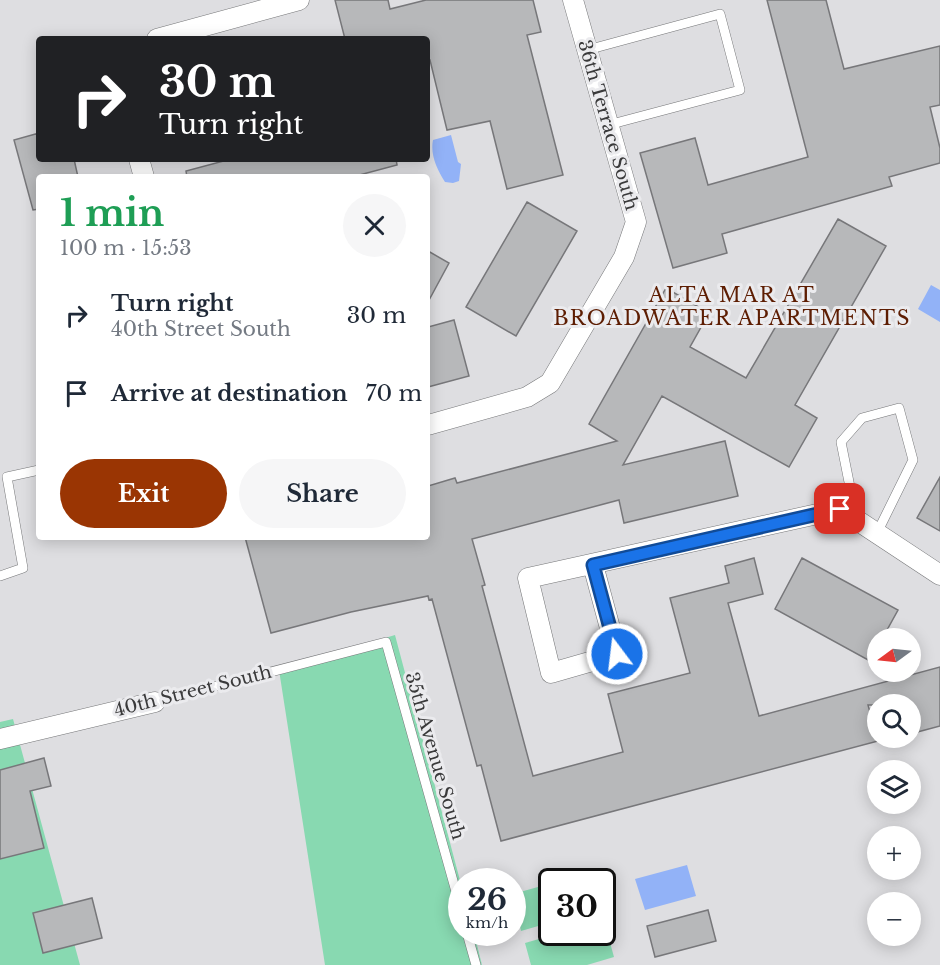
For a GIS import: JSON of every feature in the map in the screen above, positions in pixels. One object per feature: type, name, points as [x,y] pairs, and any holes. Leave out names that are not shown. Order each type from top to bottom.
[{"type":"street","points":[[168,36],[299,0]]},
{"type":"street","name":"36th Terrace South","points":[[430,424],[527,397],[550,383],[624,257],[636,222],[573,0]]},
{"type":"street","points":[[593,565],[617,654],[551,673],[528,579],[840,509],[940,575]]},
{"type":"street","name":"40th Street South","points":[[0,739],[155,702]]},
{"type":"lane","points":[[587,50],[720,14],[740,90],[608,125]]},
{"type":"lane","points":[[840,509],[850,487],[841,442],[862,418],[899,408],[913,460],[877,533]]},
{"type":"lane","points":[[0,576],[23,568],[7,477],[36,471]]},
{"type":"lane","name":"40th Street South","points":[[155,702],[386,642]]},
{"type":"lane","name":"35th Avenue South","points":[[386,642],[449,868]]},
{"type":"lane","points":[[471,946],[476,965]]},
{"type":"green space","points":[[395,635],[457,868],[448,868],[448,946],[477,946],[482,965],[325,965],[279,670]]},
{"type":"green space","points":[[13,719],[80,965],[0,965],[0,722]]},
{"type":"green space","points":[[538,887],[538,926],[526,930],[526,890]]},
{"type":"green space","points":[[538,939],[538,946],[611,946],[614,957],[587,965],[531,965],[526,943]]},
{"type":"water","points":[[451,135],[458,162],[461,164],[459,181],[453,183],[445,182],[432,151],[433,140]]},
{"type":"water","points":[[931,285],[940,290],[940,322],[918,309]]},
{"type":"water","points":[[687,865],[696,896],[645,910],[635,879]]},
{"type":"building","points":[[335,0],[388,0],[390,9],[426,0],[533,0],[541,32],[527,35],[563,175],[507,189],[490,121],[447,130],[430,60],[430,36],[344,36]]},
{"type":"building","points":[[767,0],[826,0],[844,69],[940,46],[940,105],[930,107],[940,148],[940,163],[889,177],[892,186],[722,234],[727,253],[673,268],[640,153],[695,138],[708,185],[808,157]]},
{"type":"building","points":[[36,134],[36,162],[75,162],[77,174],[36,174],[36,210],[33,210],[14,140]]},
{"type":"building","points":[[220,162],[396,162],[397,165],[363,174],[186,174],[186,171]]},
{"type":"building","points":[[527,202],[577,231],[516,336],[466,307]]},
{"type":"building","points":[[838,219],[886,246],[795,405],[817,418],[789,467],[662,396],[623,465],[725,441],[738,496],[624,523],[619,500],[472,539],[485,585],[482,586],[533,776],[623,752],[608,694],[690,673],[670,598],[729,583],[725,566],[754,558],[763,594],[728,603],[759,716],[885,682],[921,682],[921,672],[940,667],[940,726],[921,731],[921,694],[867,694],[867,744],[501,841],[481,765],[477,766],[432,599],[429,600],[428,596],[351,612],[271,633],[246,540],[430,540],[430,485],[455,478],[457,483],[617,441],[589,424],[666,288],[709,313],[690,347],[746,378]]},
{"type":"building","points":[[430,252],[449,263],[430,298]]},
{"type":"building","points":[[454,320],[469,376],[430,386],[430,326]]},
{"type":"building","points":[[940,477],[940,531],[917,518]]},
{"type":"building","points":[[802,558],[898,610],[888,628],[867,628],[867,659],[775,609]]},
{"type":"building","points":[[44,758],[51,786],[30,791],[44,848],[0,859],[0,770]]},
{"type":"building","points":[[92,898],[102,938],[43,953],[33,913]]},
{"type":"building","points":[[708,910],[716,941],[655,957],[647,926]]},
{"type":"district","name":"ALTA MAR AT BROADWATER APARTMENTS","points":[[732,306]]},
{"type":"route","points":[[617,654],[593,565],[840,509]]}]
